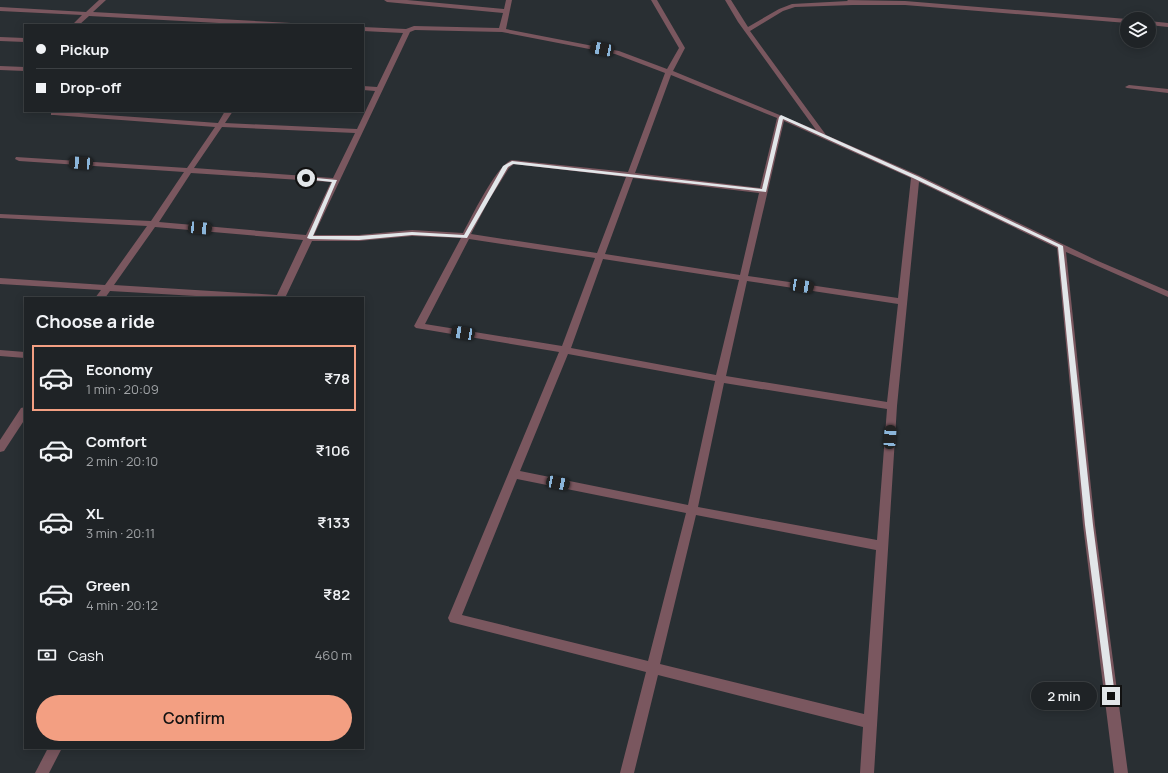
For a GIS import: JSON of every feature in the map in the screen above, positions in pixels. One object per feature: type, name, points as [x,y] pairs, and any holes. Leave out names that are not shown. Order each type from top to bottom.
[{"type":"street","points":[[76,24],[103,0]]},
{"type":"street","points":[[387,0],[506,11]]},
{"type":"street","points":[[502,30],[509,0]]},
{"type":"street","points":[[654,0],[682,48],[669,72],[565,350],[454,618],[870,722]]},
{"type":"street","points":[[728,0],[747,30],[824,136]]},
{"type":"street","points":[[747,30],[781,10],[794,5],[852,2],[905,3],[1120,20]]},
{"type":"street","points":[[0,9],[273,24]]},
{"type":"street","points":[[1156,24],[1168,25]]},
{"type":"street","points":[[364,29],[407,31],[414,28],[502,30],[617,52],[781,117],[915,177],[1060,246],[1168,294]]},
{"type":"street","points":[[280,297],[310,238],[335,180],[407,31]]},
{"type":"street","points":[[0,38],[24,40]]},
{"type":"street","points":[[0,68],[24,69]]},
{"type":"street","points":[[1129,87],[1168,91]]},
{"type":"street","points":[[364,88],[379,89]]},
{"type":"street","points":[[101,297],[153,224],[228,112]]},
{"type":"street","points":[[54,113],[221,125],[359,131]]},
{"type":"street","points":[[627,773],[654,669],[692,510],[720,379],[781,117]]},
{"type":"street","points":[[19,159],[335,180]]},
{"type":"street","points":[[764,191],[512,162],[506,166],[465,236],[419,326],[565,350],[720,379],[892,406]]},
{"type":"street","points":[[867,773],[892,406],[915,177]]},
{"type":"street","points":[[0,216],[153,224],[310,238],[359,238],[412,233],[465,236],[903,302]]},
{"type":"street","points":[[1060,246],[1089,525],[1121,773]]},
{"type":"street","points":[[0,281],[263,297]]},
{"type":"street","points":[[0,354],[24,355]]},
{"type":"street","points":[[0,448],[24,412]]},
{"type":"street","points":[[513,474],[882,546]]},
{"type":"street","points":[[42,773],[54,749]]},
{"type":"route","points":[[306,178],[335,180],[310,238],[359,238],[412,233],[465,236],[506,166],[512,162],[764,191],[781,117],[915,177],[1060,246],[1089,525],[1111,696]]}]
